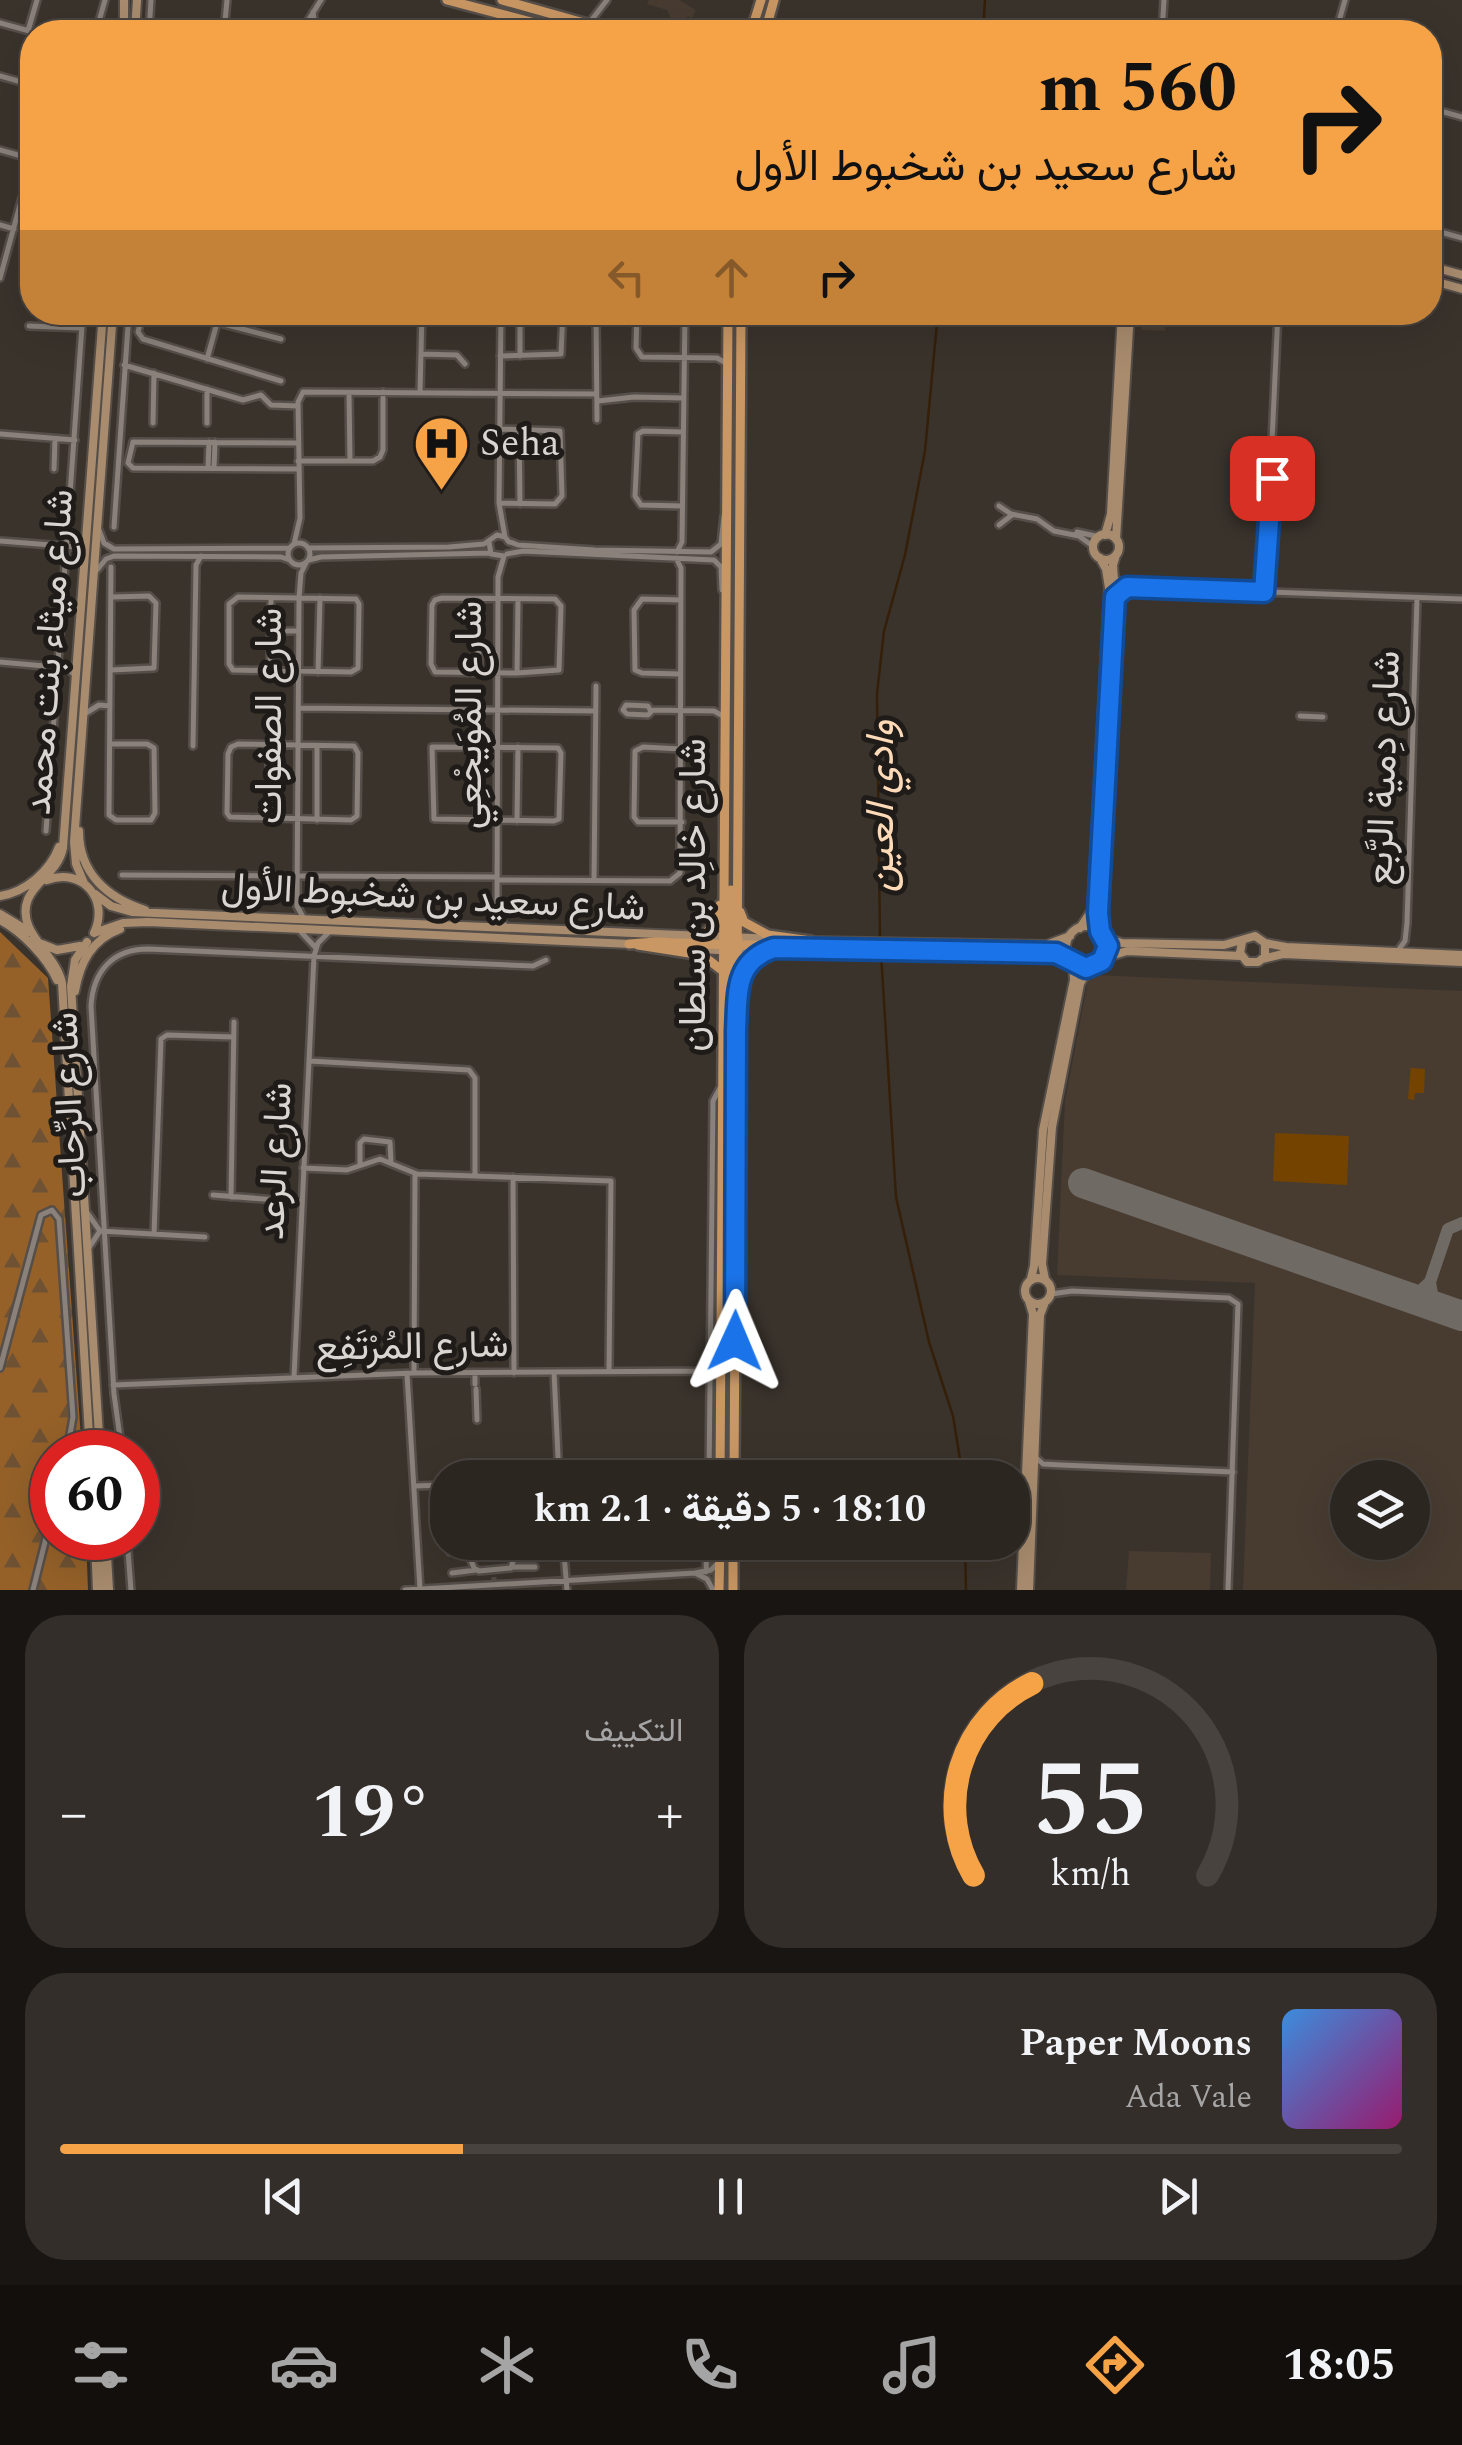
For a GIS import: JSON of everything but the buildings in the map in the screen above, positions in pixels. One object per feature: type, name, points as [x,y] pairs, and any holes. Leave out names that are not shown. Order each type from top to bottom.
[{"type":"main road","points":[[447,0],[527,20]]},
{"type":"main road","points":[[504,0],[576,20]]},
{"type":"main road","name":"شارع ميثاء بنت محمد","points":[[30,932],[26,909],[61,856],[101,325]]},
{"type":"main road","name":"شارع ميثاء بنت محمد","points":[[84,883],[74,852],[112,325]]},
{"type":"main road","name":"شارع خالِد بن سلطان","points":[[728,325],[726,853],[738,994],[734,1460]]},
{"type":"main road","name":"شارع خالِد بن سلطان","points":[[720,1460],[725,1018],[738,897],[741,325]]},
{"type":"main road","points":[[1025,1590],[1032,1317],[1024,1290],[1034,1266],[1040,1148],[1074,980],[1066,946],[1092,910],[1109,588],[1106,569],[1094,547],[1112,514],[1121,325]]},
{"type":"main road","points":[[1104,958],[1108,946],[1098,913],[1129,325]]},
{"type":"main road","points":[[726,459],[734,461],[739,501]]},
{"type":"main road","points":[[1102,536],[1116,539]]},
{"type":"main road","points":[[1100,558],[1110,560],[1116,556]]},
{"type":"main road","points":[[726,603],[730,656],[735,660],[738,657]]},
{"type":"main road","points":[[77,802],[80,847],[86,867],[116,898],[150,911]]},
{"type":"main road","points":[[0,898],[20,890],[50,866],[58,851],[66,809]]},
{"type":"main road","points":[[702,937],[719,916],[726,853]]},
{"type":"main road","points":[[0,898],[17,898],[64,876],[84,883],[95,894],[100,913],[94,933],[74,966],[68,1004],[89,1430]]},
{"type":"main road","name":"شارع سعيد بن شخبوط الأول","points":[[95,894],[118,909],[284,920],[702,937],[731,945],[774,948],[1046,945],[1070,936]]},
{"type":"main road","points":[[738,897],[742,920],[756,929],[768,936],[811,941]]},
{"type":"main road","points":[[0,917],[30,932],[38,942],[59,972],[68,1004],[88,1214],[99,1430]]},
{"type":"main road","points":[[0,917],[50,967],[68,1004]]},
{"type":"main road","points":[[68,1004],[88,952],[109,933],[148,922]]},
{"type":"main road","name":"شارع سعيد بن شخبوط الأول","points":[[94,933],[123,923],[148,922],[634,945]]},
{"type":"main road","points":[[1080,928],[1088,926],[1127,943],[1228,945],[1255,936],[1282,947],[1414,952],[1462,958]]},
{"type":"main road","points":[[634,945],[783,945],[796,941]]},
{"type":"main road","name":"شارع سعيد بن شخبوط الأول","points":[[796,941],[842,946]]},
{"type":"main road","points":[[38,942],[67,950],[86,942]]},
{"type":"main road","points":[[1241,956],[1242,942]]},
{"type":"main road","points":[[1262,960],[1265,943]]},
{"type":"main road","points":[[634,945],[697,954],[720,966],[725,1018]]},
{"type":"main road","points":[[731,945],[731,1011],[736,1030]]},
{"type":"main road","name":"شارع سعيد بن شخبوط الأول","points":[[905,946],[976,954],[1051,953],[1071,960]]},
{"type":"main road","points":[[738,994],[751,959],[774,948]]},
{"type":"main road","points":[[1025,1590],[1040,1318],[1048,1298],[1042,1264],[1052,1127],[1082,980],[1089,967],[1127,950],[1226,953],[1250,963],[1283,954],[1462,958]]},
{"type":"main road","points":[[1071,960],[1089,967]]},
{"type":"main road","points":[[712,1175],[722,1184]]},
{"type":"main road","points":[[722,1243],[729,1246],[730,1278],[735,1289]]},
{"type":"main road","points":[[1030,1279],[1045,1279]]},
{"type":"main road","points":[[711,1294],[722,1288]]},
{"type":"main road","points":[[1029,1301],[1035,1304],[1048,1298]]},
{"type":"main road","points":[[710,1456],[712,1460]]},
{"type":"main road","points":[[101,1560],[103,1590]]},
{"type":"main road","points":[[733,1560],[733,1590]]},
{"type":"main road","points":[[716,1590],[720,1561]]},
{"type":"street","points":[[308,20],[319,0]]},
{"type":"street","points":[[591,20],[608,0]]},
{"type":"street","points":[[496,12],[499,20]]},
{"type":"street","points":[[312,14],[316,20]]},
{"type":"street","points":[[598,14],[600,20]]},
{"type":"street","points":[[513,20],[516,17]]},
{"type":"street","points":[[0,278],[20,206]]},
{"type":"street","points":[[0,225],[14,229]]},
{"type":"street","points":[[46,831],[73,547],[82,325]]},
{"type":"street","points":[[114,527],[127,325]]},
{"type":"street","points":[[141,325],[140,338],[281,381]]},
{"type":"street","points":[[207,358],[216,325]]},
{"type":"street","points":[[228,325],[281,339]]},
{"type":"street","points":[[420,392],[422,325]]},
{"type":"street","points":[[491,539],[499,507],[501,325]]},
{"type":"street","points":[[520,325],[520,356]]},
{"type":"street","points":[[500,356],[561,354],[562,325]]},
{"type":"street","points":[[596,325],[598,420]]},
{"type":"street","points":[[638,325],[639,355],[717,358],[728,366]]},
{"type":"street","points":[[122,874],[674,880],[680,870],[682,822],[681,600],[682,568],[687,556],[682,542],[685,325]]},
{"type":"street","points":[[1264,592],[1278,325]]},
{"type":"street","points":[[29,326],[82,328]]},
{"type":"street","points":[[717,358],[728,347]]},
{"type":"street","points":[[421,354],[457,355],[465,364]]},
{"type":"street","points":[[124,367],[245,400],[261,395],[271,403],[295,404]]},
{"type":"street","points":[[153,424],[154,373]]},
{"type":"street","points":[[207,389],[207,423]]},
{"type":"street","points":[[307,546],[300,518],[295,404],[306,391],[684,398]]},
{"type":"street","points":[[349,392],[350,460]]},
{"type":"street","points":[[298,460],[374,461],[382,454],[384,392]]},
{"type":"street","points":[[108,396],[122,396]]},
{"type":"street","points":[[519,429],[520,504]]},
{"type":"street","points":[[499,507],[560,501],[562,451],[560,430],[500,430]]},
{"type":"street","points":[[682,506],[644,506],[635,496],[638,434],[683,432]]},
{"type":"street","points":[[1,434],[75,440]]},
{"type":"street","points":[[54,469],[55,439]]},
{"type":"street","points":[[298,443],[133,442],[128,464],[132,468],[298,469]]},
{"type":"street","points":[[211,468],[212,442]]},
{"type":"street","points":[[118,453],[129,454]]},
{"type":"street","points":[[999,506],[1014,515],[1034,518],[1054,531],[1083,538],[1094,547]]},
{"type":"street","points":[[499,507],[507,539]]},
{"type":"street","points":[[687,556],[718,550],[726,513]]},
{"type":"street","points":[[998,525],[1014,515]]},
{"type":"street","points":[[292,546],[300,518]]},
{"type":"street","points":[[98,528],[104,543],[114,548],[413,549],[507,539],[518,544],[677,556]]},
{"type":"street","points":[[1069,534],[1102,536]]},
{"type":"street","name":"شارع المُوَيجْعِي","points":[[491,539],[498,577],[496,914]]},
{"type":"street","name":"شارع المُوَيجْعِي","points":[[498,577],[507,539]]},
{"type":"street","points":[[73,547],[87,540]]},
{"type":"street","points":[[0,541],[73,547],[86,555]]},
{"type":"street","points":[[682,542],[677,556],[682,568]]},
{"type":"street","name":"شارع الصفوات","points":[[292,546],[291,562],[299,586],[297,906]]},
{"type":"street","name":"شارع الصفوات","points":[[299,586],[307,562],[307,546]]},
{"type":"street","points":[[95,572],[102,562],[114,556],[280,557],[307,562],[321,557],[505,555],[518,551],[687,556],[719,563],[726,603]]},
{"type":"street","points":[[191,556],[196,565]]},
{"type":"street","points":[[193,746],[196,565],[201,556]]},
{"type":"street","points":[[110,744],[147,744],[154,748],[155,816],[149,820],[110,817],[109,808],[112,597],[111,567]]},
{"type":"street","points":[[1115,578],[1127,587],[1462,599]]},
{"type":"street","points":[[1115,597],[1127,587]]},
{"type":"street","points":[[111,670],[154,668],[156,604],[149,596],[112,597]]},
{"type":"street","points":[[233,598],[271,598],[352,598],[358,602],[359,662],[354,671],[230,669],[229,604],[233,598]]},
{"type":"street","points":[[270,672],[271,598]]},
{"type":"street","points":[[318,672],[320,598]]},
{"type":"street","points":[[438,598],[498,599],[552,598],[560,603],[560,665],[554,673],[437,673],[431,664],[433,602],[438,598]]},
{"type":"street","name":"شارع دِمية الرَّبع","points":[[1397,952],[1406,941],[1417,598]]},
{"type":"street","points":[[478,599],[479,674]]},
{"type":"street","points":[[517,673],[518,599]]},
{"type":"street","points":[[680,674],[637,672],[634,610],[639,600],[681,600]]},
{"type":"street","points":[[270,631],[298,631]]},
{"type":"street","points":[[63,668],[78,660]]},
{"type":"street","points":[[0,662],[63,668],[76,678]]},
{"type":"street","points":[[594,881],[596,686]]},
{"type":"street","points":[[86,692],[99,705]]},
{"type":"street","points":[[651,710],[648,715],[626,714],[623,710],[626,705],[648,706],[651,710],[714,710],[725,702]]},
{"type":"street","points":[[84,715],[99,705],[110,706]]},
{"type":"street","points":[[298,708],[596,710]]},
{"type":"street","points":[[714,710],[725,718]]},
{"type":"street","points":[[1300,716],[1322,717]]},
{"type":"street","points":[[64,731],[72,725]]},
{"type":"street","points":[[55,730],[72,738]]},
{"type":"street","points":[[238,744],[269,745],[357,749],[358,813],[353,820],[234,819],[227,812],[229,750],[238,744]]},
{"type":"street","points":[[269,745],[269,819]]},
{"type":"street","points":[[317,746],[317,820]]},
{"type":"street","points":[[436,746],[498,747],[556,748],[561,753],[559,818],[432,818],[431,751],[436,746]]},
{"type":"street","points":[[476,820],[477,747]]},
{"type":"street","points":[[517,821],[518,747]]},
{"type":"street","points":[[681,748],[642,747],[635,751],[634,817],[638,822],[682,822]]},
{"type":"street","points":[[284,920],[297,906],[308,921]]},
{"type":"street","points":[[484,929],[496,914],[510,930]]},
{"type":"street","points":[[301,932],[315,947],[328,933]]},
{"type":"street","name":"شارع دِمية الرَّبع","points":[[1406,941],[1414,952]]},
{"type":"street","name":"شارع الرعد","points":[[294,1377],[315,947]]},
{"type":"street","name":"شارع الرِّحاب","points":[[119,1430],[102,1231],[91,1006],[94,986],[104,966],[136,949],[532,966],[546,960]]},
{"type":"street","points":[[231,1196],[234,1022]]},
{"type":"street","points":[[154,1234],[161,1039],[167,1035],[233,1037]]},
{"type":"street","points":[[309,1061],[472,1072],[476,1176]]},
{"type":"street","points":[[710,1460],[712,1101],[723,1086]]},
{"type":"street","points":[[360,1166],[363,1140],[390,1142],[391,1162]]},
{"type":"street","points":[[303,1168],[347,1170],[376,1159],[415,1174],[611,1181],[609,1372]]},
{"type":"street","points":[[415,1174],[410,1373],[420,1589]]},
{"type":"street","points":[[514,1177],[514,1373]]},
{"type":"street","points":[[213,1195],[302,1202]]},
{"type":"street","points":[[0,1368],[41,1215],[45,1210],[54,1210],[59,1219],[71,1430]]},
{"type":"street","points":[[88,1214],[102,1231],[205,1237]]},
{"type":"street","points":[[90,1246],[102,1231]]},
{"type":"street","points":[[1048,1298],[1072,1291],[1236,1302],[1239,1310],[1228,1590]]},
{"type":"street","name":"شارع المُرْتَفِع","points":[[114,1385],[410,1373],[712,1371]]},
{"type":"street","points":[[554,1372],[559,1460]]},
{"type":"street","points":[[475,1373],[476,1420]]},
{"type":"street","points":[[1034,1456],[1043,1464],[1233,1472]]},
{"type":"street","points":[[1034,1472],[1043,1464]]},
{"type":"street","points":[[414,1486],[430,1486]]},
{"type":"street","points":[[33,1590],[40,1560]]},
{"type":"street","points":[[129,1560],[130,1590]]},
{"type":"street","points":[[472,1560],[476,1570]]},
{"type":"street","points":[[512,1567],[514,1560]]},
{"type":"street","points":[[564,1560],[566,1590]]},
{"type":"street","points":[[706,1560],[706,1572]]},
{"type":"street","points":[[404,1590],[494,1578],[566,1580],[694,1574],[706,1572],[720,1561]]},
{"type":"street","points":[[494,1578],[512,1567],[535,1568]]},
{"type":"street","points":[[452,1573],[476,1570],[494,1578]]},
{"type":"street","points":[[694,1574],[707,1579],[716,1590]]},
{"type":"shaded area","points":[[649,0],[679,0],[696,10],[692,18],[672,20],[667,10],[647,4]]},
{"type":"shaded area","points":[[1141,325],[1165,325],[1165,331],[1141,330]]},
{"type":"shaded area","points":[[1095,975],[1462,991],[1462,1590],[1243,1590],[1255,1283],[1057,1275],[1065,1101],[1088,980]]},
{"type":"shaded area","points":[[1411,1064],[1411,1068],[1425,1069],[1424,1093],[1415,1093],[1414,1100],[1408,1099]]},
{"type":"shaded area","points":[[1275,1133],[1349,1136],[1347,1185],[1273,1181]]},
{"type":"shaded area","points":[[1129,1551],[1211,1553],[1210,1590],[1126,1590]]},
{"type":"green space","points":[[0,932],[48,978],[80,1430],[30,1430],[30,1560],[87,1560],[88,1590],[0,1590]]},
{"type":"waterway","name":"وادي العين","points":[[984,20],[985,0]]},
{"type":"waterway","name":"وادي العين","points":[[880,940],[877,694],[884,631],[905,555],[925,451],[937,325]]},
{"type":"waterway","name":"وادي العين","points":[[881,953],[896,1197],[929,1342],[953,1416],[960,1460]]},
{"type":"waterway","name":"وادي العين","points":[[965,1560],[966,1590]]},
{"type":"taxiway","points":[[1430,1282],[1448,1229],[1462,1223]]},
{"type":"taxiway","points":[[1403,1296],[1416,1295],[1430,1282],[1433,1300],[1443,1310]]},
{"type":"runway","points":[[1083,1183],[1462,1316]]},
{"type":"place","name":"Seha","points":[[441,493]]},
{"type":"route","points":[[735,1341],[736,1030],[738,994],[746,967],[756,954],[774,948],[1056,953],[1086,968],[1102,961],[1108,946],[1100,931],[1098,913],[1115,597],[1127,587],[1264,592],[1272,478]]}]
